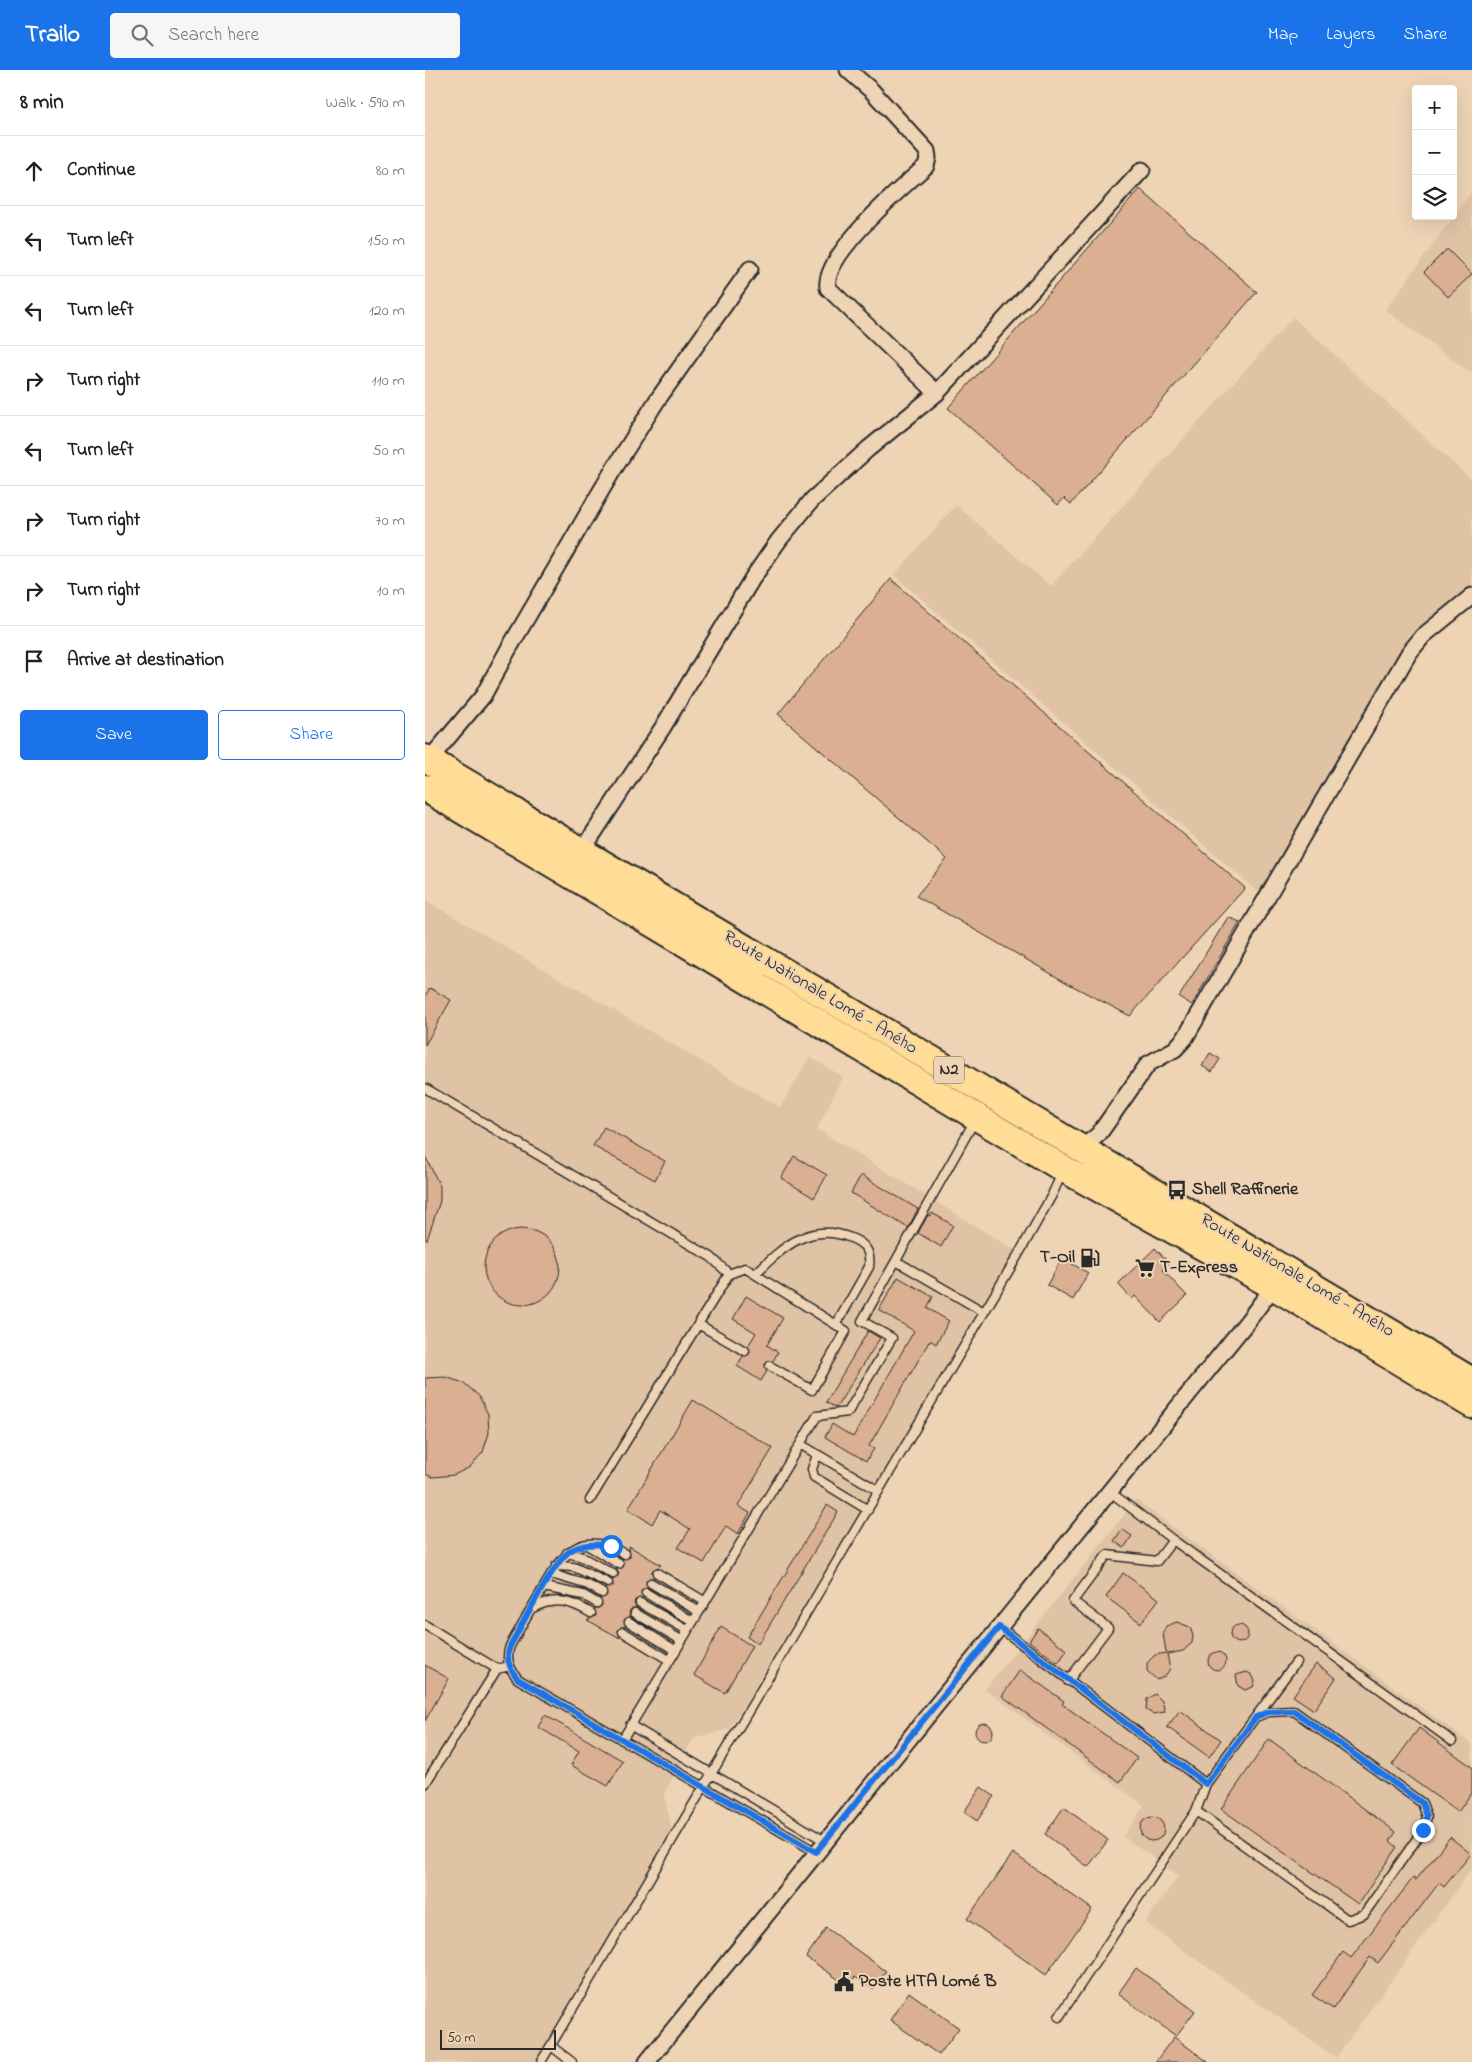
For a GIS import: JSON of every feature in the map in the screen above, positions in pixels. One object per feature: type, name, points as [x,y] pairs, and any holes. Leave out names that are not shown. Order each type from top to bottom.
[{"type":"highway","name":"Route Nationale Lomé - Aného","points":[[427,759],[1080,1148],[1472,1404]]},
{"type":"highway","name":"Route Nationale Lomé - Aného","points":[[425,788],[1064,1169],[1280,1278],[1472,1381]]},
{"type":"street","points":[[847,70],[872,91],[921,144],[927,151],[928,158],[925,166],[880,207],[833,263],[827,280],[828,288],[937,393]]},
{"type":"street","points":[[582,852],[663,727],[752,579],[779,540],[813,499],[867,449],[937,393],[1143,170]]},
{"type":"street","points":[[427,759],[483,696],[612,472],[656,402],[750,269]]},
{"type":"street","points":[[1064,1169],[1080,1148],[1099,1134],[1148,1064],[1175,1049],[1185,1038],[1409,653],[1423,636],[1472,596]]},
{"type":"street","points":[[647,2062],[1247,1322],[1280,1278]]},
{"type":"lane","points":[[425,1088],[711,1258],[729,1274]]},
{"type":"lane","points":[[621,1740],[817,1416],[848,1412],[892,1338],[862,1320],[977,1116]]},
{"type":"lane","points":[[541,2062],[984,1312],[1052,1195],[1064,1169]]},
{"type":"lane","points":[[755,1274],[790,1244],[807,1235],[831,1232],[859,1241],[867,1248],[870,1257],[869,1267],[836,1325]]},
{"type":"lane","points":[[896,1261],[984,1312]]},
{"type":"lane","points":[[590,1500],[729,1274],[745,1268],[847,1331],[812,1390],[770,1366]]},
{"type":"lane","points":[[698,1324],[745,1351]]},
{"type":"lane","points":[[800,1444],[879,1491]]},
{"type":"lane","points":[[817,1455],[812,1469],[814,1477],[868,1510]]},
{"type":"lane","points":[[1109,1490],[1173,1540],[1452,1741]]},
{"type":"lane","points":[[1068,1681],[1108,1628],[1073,1602],[1107,1555],[1157,1561],[1173,1540]]},
{"type":"lane","points":[[625,1554],[611,1546],[587,1545],[567,1553],[551,1574],[510,1646],[507,1660],[518,1679],[704,1788],[820,1847]]},
{"type":"lane","points":[[587,1545],[619,1564]]},
{"type":"lane","points":[[567,1553],[580,1556],[613,1574]]},
{"type":"lane","points":[[556,1566],[573,1567],[608,1583]]},
{"type":"lane","points":[[657,1573],[704,1602]]},
{"type":"lane","points":[[551,1574],[588,1585],[602,1593]]},
{"type":"lane","points":[[651,1583],[698,1611]]},
{"type":"lane","points":[[544,1587],[583,1595],[597,1603]]},
{"type":"lane","points":[[646,1593],[692,1621]]},
{"type":"lane","points":[[531,1609],[553,1600],[565,1600],[591,1613]]},
{"type":"lane","points":[[640,1603],[687,1630]]},
{"type":"lane","points":[[635,1613],[681,1640]]},
{"type":"lane","points":[[629,1622],[675,1650]]},
{"type":"lane","points":[[425,1625],[497,1669],[510,1666]]},
{"type":"lane","points":[[999,1627],[1206,1784]]},
{"type":"lane","points":[[623,1632],[669,1660]]},
{"type":"lane","points":[[1059,2017],[1195,1811],[1206,1784],[1297,1662]]},
{"type":"lane","points":[[425,1784],[497,1669]]},
{"type":"lane","points":[[1195,1811],[1348,1920],[1364,1914],[1423,1830],[1427,1816],[1422,1803],[1294,1711],[1274,1711],[1256,1717]]},
{"type":"lane","points":[[630,1725],[712,1773],[820,1847]]},
{"type":"lane","points":[[551,2046],[572,2062]]},
{"type":"shaded area","points":[[1472,191],[1472,374],[1385,310],[1451,220],[1457,220],[1457,212]]},
{"type":"shaded area","points":[[1293,317],[1472,480],[1472,589],[1407,643],[1323,790],[1259,893],[894,575],[956,505],[1051,586]]},
{"type":"shaded area","points":[[425,900],[780,1107],[810,1057],[843,1077],[817,1129],[1016,1251],[730,1729],[694,1738],[664,1794],[673,1835],[534,2062],[425,2062]]},
{"type":"shaded area","points":[[1136,1500],[1472,1744],[1472,1868],[1336,2058],[1145,1923],[1178,1876],[1123,1836],[1144,1806],[985,1689]]},
{"type":"building","points":[[1140,189],[1257,292],[1071,504],[1064,498],[1058,505],[948,408]]},
{"type":"building","points":[[1447,249],[1472,274],[1448,297],[1424,272]]},
{"type":"building","points":[[891,579],[1245,888],[1130,1016],[1069,984],[916,896],[947,859],[778,714]]},
{"type":"building","points":[[1228,917],[1240,922],[1192,1005],[1179,997]]},
{"type":"building","points":[[430,988],[451,1000],[425,1045],[425,996]]},
{"type":"building","points":[[1210,1053],[1220,1059],[1212,1072],[1202,1066]]},
{"type":"building","points":[[604,1127],[665,1161],[655,1180],[593,1146]]},
{"type":"building","points":[[425,1156],[440,1186],[440,1201],[427,1240],[425,1239]]},
{"type":"building","points":[[794,1156],[827,1175],[814,1198],[781,1178]]},
{"type":"building","points":[[861,1175],[918,1209],[908,1228],[851,1193]]},
{"type":"building","points":[[932,1213],[953,1225],[941,1247],[918,1233],[928,1215],[930,1216]]},
{"type":"building","points":[[522,1229],[537,1232],[549,1240],[557,1252],[560,1267],[557,1282],[549,1294],[537,1302],[522,1305],[507,1302],[495,1294],[487,1282],[484,1267],[487,1252],[495,1240],[507,1232]]},
{"type":"building","points":[[1155,1248],[1169,1263],[1163,1270],[1187,1296],[1160,1322],[1135,1296],[1132,1299],[1118,1284]]},
{"type":"building","points":[[1062,1258],[1088,1273],[1073,1300],[1047,1285]]},
{"type":"building","points":[[898,1277],[933,1297],[927,1308],[949,1321],[936,1344],[930,1340],[869,1446],[874,1449],[866,1461],[825,1437],[832,1424],[853,1437],[914,1331],[879,1310]]},
{"type":"building","points":[[746,1296],[783,1318],[767,1345],[778,1352],[773,1361],[765,1364],[767,1371],[761,1381],[737,1366],[743,1356],[750,1353],[748,1346],[756,1333],[733,1319]]},
{"type":"building","points":[[868,1331],[880,1338],[836,1408],[826,1402]]},
{"type":"building","points":[[445,1377],[464,1383],[479,1396],[488,1414],[489,1433],[483,1452],[470,1467],[454,1475],[433,1477],[425,1474],[425,1378]]},
{"type":"building","points":[[693,1400],[773,1448],[738,1506],[750,1513],[738,1534],[726,1526],[704,1563],[678,1548],[690,1529],[660,1510],[652,1524],[628,1509]]},
{"type":"building","points":[[827,1505],[838,1512],[758,1644],[747,1637]]},
{"type":"building","points":[[1122,1529],[1132,1536],[1124,1548],[1114,1541]]},
{"type":"building","points":[[629,1546],[661,1565],[652,1571],[654,1578],[649,1578],[646,1581],[648,1588],[641,1591],[643,1598],[635,1600],[634,1604],[637,1608],[632,1608],[629,1612],[631,1617],[624,1620],[626,1627],[621,1627],[618,1630],[620,1638],[587,1620],[596,1616],[594,1608],[599,1608],[602,1605],[600,1598],[607,1595],[605,1588],[613,1586],[612,1580],[619,1574],[616,1569],[621,1569],[624,1566],[622,1559],[630,1557]]},
{"type":"building","points":[[1123,1573],[1159,1599],[1141,1623],[1106,1597]]},
{"type":"building","points":[[1177,1622],[1190,1627],[1193,1636],[1192,1643],[1183,1651],[1167,1654],[1170,1669],[1165,1676],[1157,1680],[1147,1671],[1147,1663],[1155,1655],[1166,1653],[1163,1633],[1166,1626]]},
{"type":"building","points":[[1235,1625],[1243,1625],[1248,1630],[1246,1641],[1235,1643],[1230,1638],[1230,1630]]},
{"type":"building","points":[[721,1627],[752,1646],[725,1693],[694,1675]]},
{"type":"building","points":[[1038,1628],[1067,1650],[1058,1663],[1029,1641]]},
{"type":"building","points":[[1213,1652],[1221,1652],[1226,1657],[1224,1668],[1213,1670],[1208,1665],[1208,1657]]},
{"type":"building","points":[[1316,1664],[1336,1678],[1314,1710],[1293,1696]]},
{"type":"building","points":[[425,1665],[449,1679],[425,1721]]},
{"type":"building","points":[[1020,1670],[1064,1701],[1062,1704],[1137,1758],[1120,1782],[1002,1696]]},
{"type":"building","points":[[1247,1672],[1252,1675],[1255,1681],[1253,1687],[1245,1690],[1238,1686],[1236,1675]]},
{"type":"building","points":[[1155,1694],[1162,1701],[1165,1712],[1153,1714],[1146,1710],[1147,1699]]},
{"type":"building","points":[[1180,1710],[1221,1740],[1209,1757],[1167,1727]]},
{"type":"building","points":[[545,1715],[623,1761],[608,1786],[571,1765],[579,1751],[538,1727]]},
{"type":"building","points":[[984,1723],[991,1725],[993,1732],[991,1739],[984,1741],[977,1739],[975,1732],[977,1725]]},
{"type":"building","points":[[1419,1728],[1472,1767],[1472,1792],[1458,1812],[1392,1765]]},
{"type":"building","points":[[1269,1739],[1396,1832],[1390,1841],[1397,1847],[1358,1904],[1221,1809]]},
{"type":"building","points":[[981,1787],[994,1796],[977,1821],[964,1812]]},
{"type":"building","points":[[1064,1807],[1108,1840],[1088,1867],[1045,1834]]},
{"type":"building","points":[[1152,1817],[1160,1821],[1164,1829],[1160,1837],[1152,1841],[1144,1837],[1140,1829],[1144,1821]]},
{"type":"building","points":[[1450,1837],[1471,1854],[1444,1887],[1439,1883],[1378,1963],[1370,1957],[1333,2009],[1312,1995],[1343,1952],[1351,1958],[1413,1878],[1416,1880]]},
{"type":"building","points":[[1013,1853],[1092,1909],[1046,1975],[967,1919]]},
{"type":"building","points":[[826,1928],[886,1971],[874,1989],[855,1977],[848,1986],[806,1957]]},
{"type":"building","points":[[1136,1968],[1195,2011],[1176,2036],[1118,1994]]},
{"type":"building","points":[[909,1992],[959,2028],[939,2055],[890,2020]]},
{"type":"building","points":[[1174,2037],[1208,2062],[1155,2062]]},
{"type":"place","name":"Shell Raffinerie","points":[[1177,1190]]},
{"type":"place","name":"T-Oil","points":[[1090,1258]]},
{"type":"place","name":"T-Express","points":[[1145,1268]]},
{"type":"place","name":"Poste HTA Lomé B","points":[[844,1982]]},
{"type":"route","points":[[611,1546],[600,1544],[580,1547],[571,1550],[557,1563],[510,1646],[507,1660],[513,1673],[518,1679],[621,1740],[816,1852],[999,1627],[1033,1655],[1206,1784],[1256,1717],[1268,1712],[1294,1711],[1422,1803],[1426,1809],[1427,1816],[1423,1830]]}]
